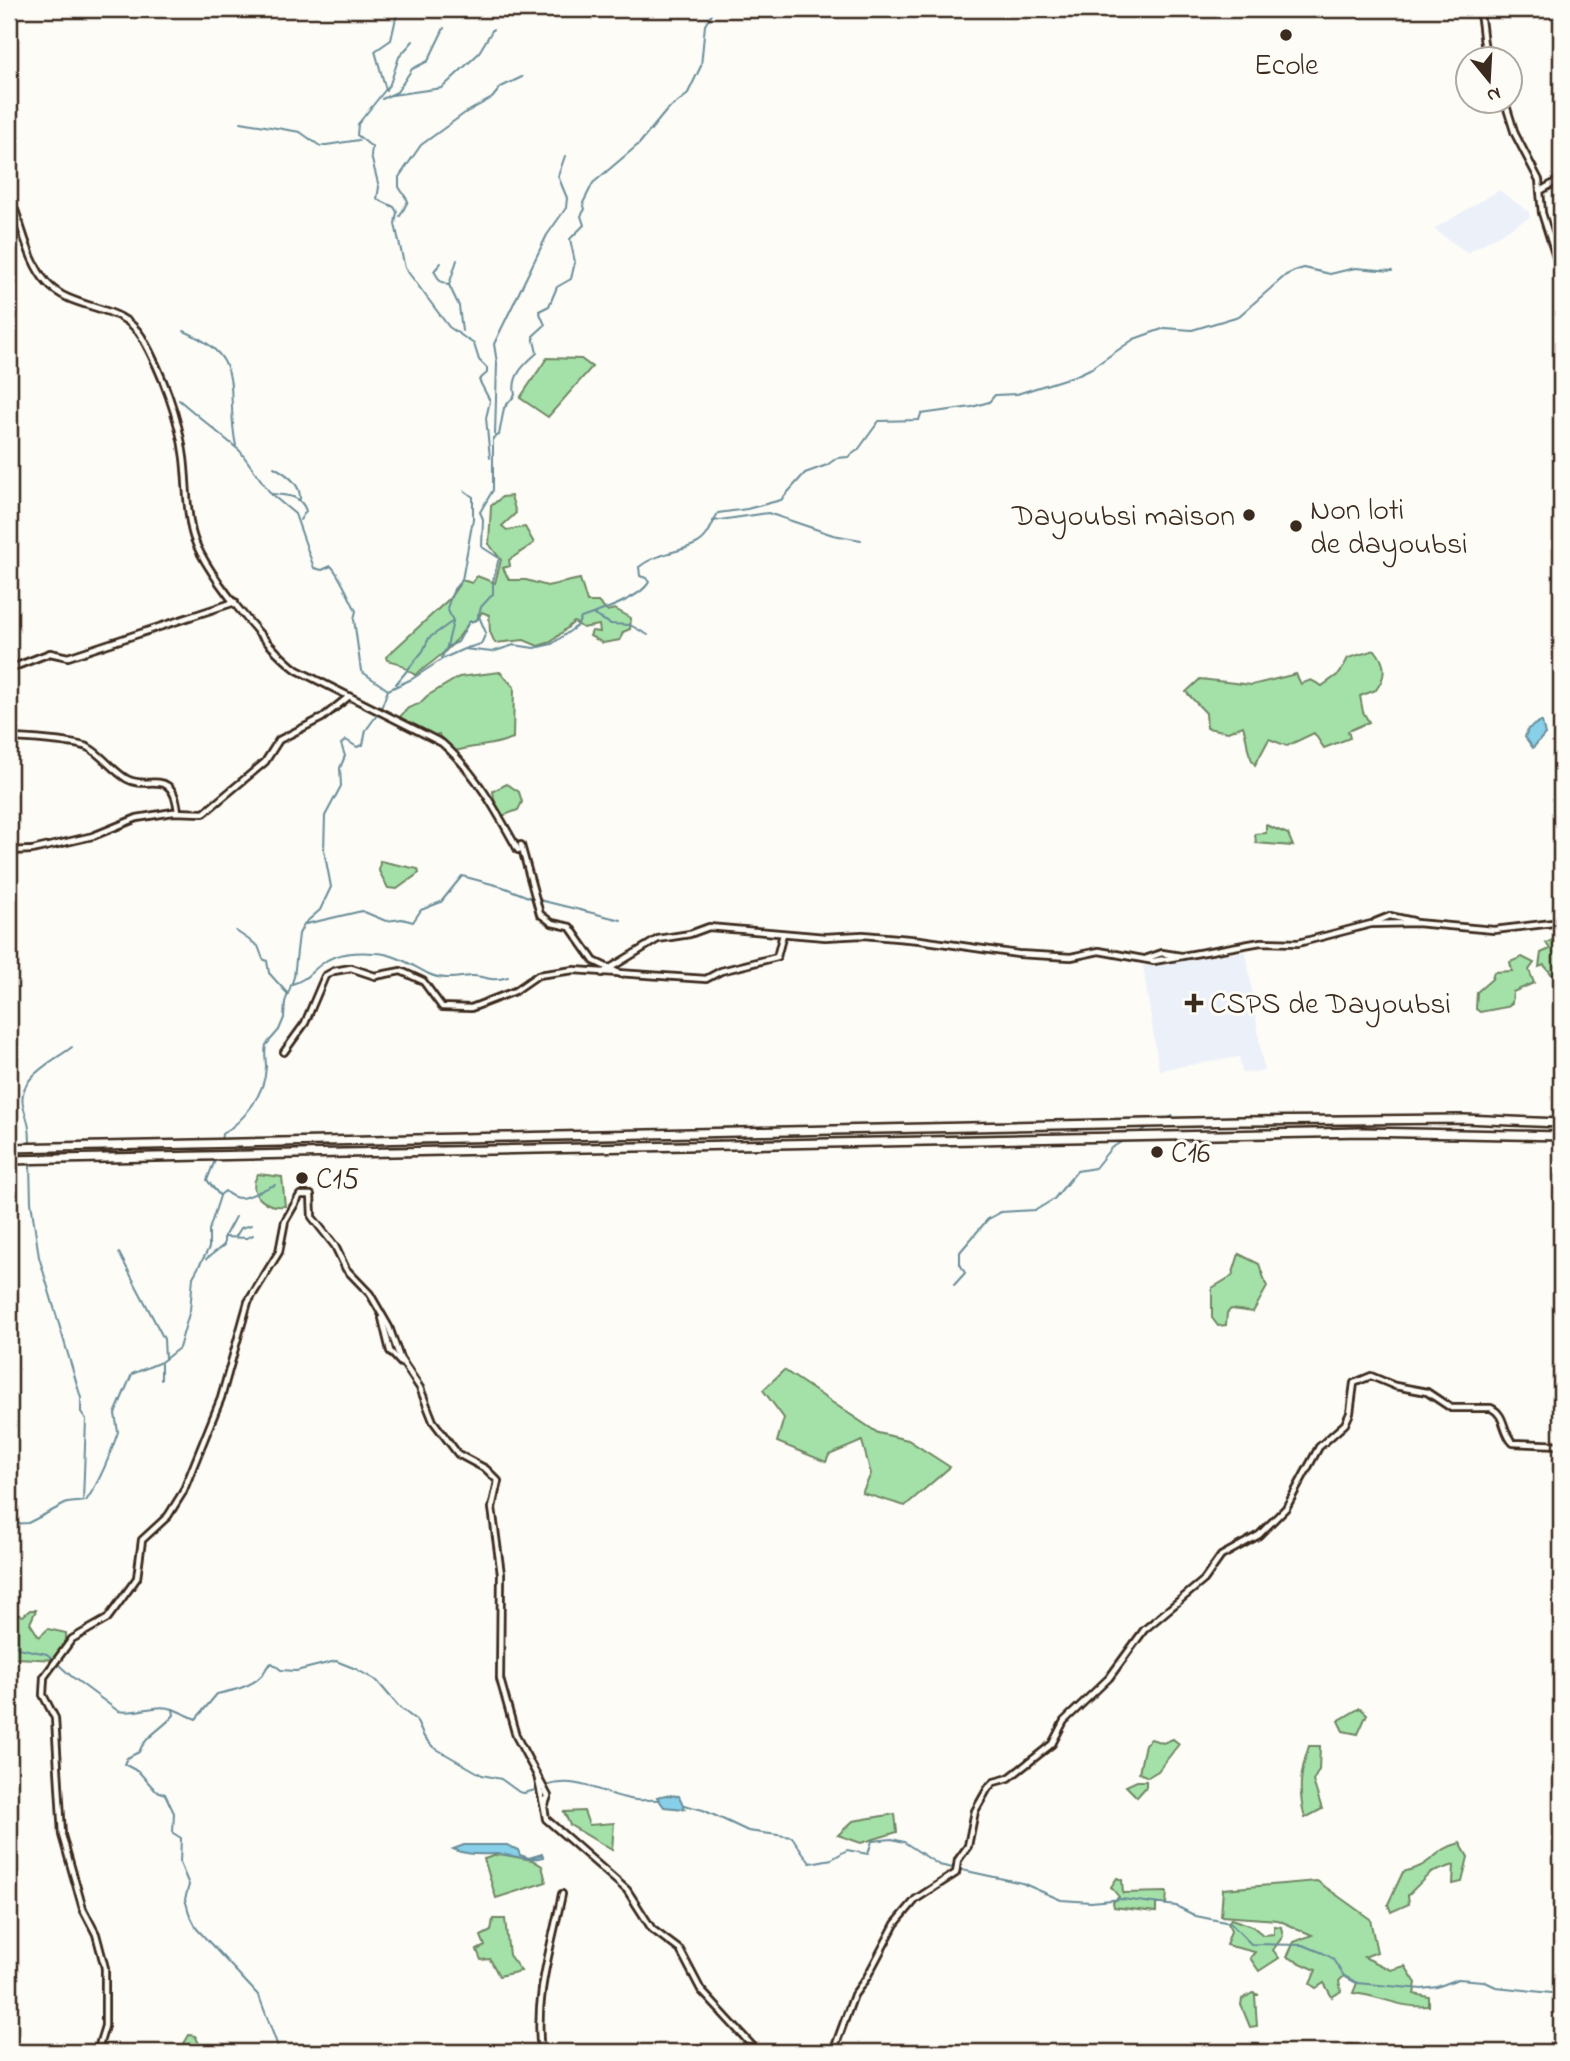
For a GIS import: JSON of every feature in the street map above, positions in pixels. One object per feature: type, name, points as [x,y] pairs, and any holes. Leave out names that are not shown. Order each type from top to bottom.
[{"type":"highway","points":[[9,1148],[1333,1120],[1464,1119],[1561,1123]]},
{"type":"highway","points":[[9,1160],[1349,1132],[1475,1132],[1561,1136]]},
{"type":"street","points":[[1478,9],[1482,21],[1483,46]]},
{"type":"street","points":[[1509,116],[1515,134],[1539,180],[1542,213],[1561,273]]},
{"type":"street","points":[[1539,191],[1561,178]]},
{"type":"street","points":[[9,193],[35,265],[47,283],[68,298],[116,314],[129,322],[145,344],[177,426],[183,453],[191,530],[196,547],[235,602],[287,663],[347,698],[442,743],[464,763],[485,790],[520,848],[540,914],[552,923],[570,927],[594,961],[622,974]]},
{"type":"street","points":[[9,236],[15,210]]},
{"type":"street","points":[[9,669],[50,653],[68,657],[235,602]]},
{"type":"street","points":[[9,851],[32,850],[93,836],[127,820],[178,812],[200,814],[212,810],[265,762],[279,740],[322,718],[347,698]]},
{"type":"street","points":[[9,737],[89,747],[128,779],[148,780],[169,788],[176,794],[178,812]]},
{"type":"street","points":[[602,973],[613,969],[658,939],[690,934],[709,927],[783,934],[920,940],[1018,954],[1071,957],[1099,951],[1143,960],[1162,953],[1185,957],[1261,942],[1298,943],[1371,924],[1390,916],[1416,923],[1494,930],[1561,922]]},
{"type":"street","points":[[284,1052],[305,1023],[324,978],[334,971],[351,968],[375,976],[401,971],[423,981],[436,1002],[449,1009],[477,1007],[515,991],[538,975],[574,970],[706,979],[721,971],[777,957],[783,934]]},
{"type":"street","points":[[97,2052],[105,2026],[106,1968],[96,1934],[83,1909],[62,1835],[55,1718],[43,1695],[44,1676],[72,1639],[107,1619],[137,1578],[142,1540],[168,1517],[183,1492],[221,1398],[248,1301],[279,1252],[285,1221],[300,1195],[311,1195],[312,1217],[335,1246],[346,1269],[370,1294],[381,1314],[390,1351],[420,1388],[433,1421],[453,1449],[498,1481],[492,1508],[501,1574],[500,1679],[516,1736],[548,1796],[544,1809],[547,1819],[626,1890],[652,1929],[680,1950],[701,1990],[720,2012],[729,2017],[751,2052]]},
{"type":"street","points":[[833,2052],[854,1995],[867,1978],[890,1931],[916,1899],[956,1873],[958,1860],[968,1846],[975,1811],[988,1788],[994,1782],[1009,1778],[1044,1752],[1064,1721],[1109,1678],[1144,1630],[1204,1580],[1221,1556],[1259,1535],[1286,1508],[1319,1447],[1345,1424],[1350,1413],[1351,1390],[1358,1380],[1371,1376],[1395,1386],[1427,1392],[1451,1408],[1491,1408],[1502,1418],[1505,1433],[1513,1443],[1561,1445]]},
{"type":"street","points":[[541,2052],[541,1981],[556,1935],[562,1894]]},
{"type":"street","points":[[745,2041],[758,2052]]},
{"type":"shaded area","points":[[1499,190],[1529,212],[1530,217],[1467,253],[1434,229]]},
{"type":"shaded area","points":[[1246,951],[1264,1071],[1242,1073],[1239,1057],[1159,1070],[1143,966]]},
{"type":"green space","points":[[547,358],[581,359],[592,367],[548,417],[520,398]]},
{"type":"green space","points":[[511,496],[516,513],[502,526],[507,530],[525,527],[534,543],[509,560],[510,566],[503,568],[509,580],[526,580],[547,586],[580,579],[587,602],[598,602],[607,611],[615,609],[631,618],[630,629],[623,632],[620,640],[603,643],[590,636],[592,631],[600,632],[599,625],[583,628],[574,622],[551,642],[538,646],[524,640],[495,643],[490,632],[489,615],[482,612],[477,620],[469,622],[445,651],[415,675],[398,663],[387,660],[386,657],[449,599],[462,580],[472,583],[477,576],[495,583],[501,560],[489,544],[491,506],[502,497]]},
{"type":"green space","points":[[1375,650],[1383,665],[1382,679],[1376,690],[1360,696],[1363,712],[1369,722],[1348,731],[1350,738],[1324,748],[1314,733],[1287,746],[1269,739],[1255,765],[1243,726],[1228,732],[1207,728],[1206,713],[1186,692],[1200,679],[1252,685],[1296,674],[1301,684],[1311,680],[1322,686],[1340,673],[1348,658]]},
{"type":"green space","points":[[500,672],[514,687],[513,738],[452,752],[442,743],[439,734],[427,737],[397,720],[408,708],[419,704],[427,696],[459,677]]},
{"type":"green space","points":[[507,784],[519,792],[522,802],[518,810],[502,816],[496,814],[493,791]]},
{"type":"green space","points":[[1266,825],[1288,834],[1293,846],[1256,843],[1255,834],[1266,833]]},
{"type":"green space","points":[[380,861],[418,869],[419,873],[397,889],[388,888],[379,871]]},
{"type":"green space","points":[[1561,936],[1561,981],[1558,982],[1544,965],[1539,967],[1541,953],[1550,949],[1546,943]]},
{"type":"green space","points":[[1522,957],[1534,963],[1529,970],[1534,983],[1513,992],[1512,1003],[1506,1007],[1480,1012],[1476,1009],[1477,992],[1492,979],[1494,972],[1512,971],[1510,962]]},
{"type":"green space","points":[[258,1174],[282,1177],[285,1206],[271,1205],[260,1198],[254,1187]]},
{"type":"green space","points":[[1239,1254],[1259,1264],[1267,1287],[1253,1312],[1231,1309],[1227,1313],[1226,1325],[1218,1326],[1212,1318],[1212,1288],[1232,1276]]},
{"type":"green space","points":[[784,1370],[878,1433],[908,1440],[950,1467],[905,1506],[862,1493],[871,1474],[862,1441],[829,1455],[826,1462],[777,1442],[784,1418],[763,1390]]},
{"type":"green space","points":[[30,1610],[36,1610],[30,1623],[39,1637],[48,1629],[66,1633],[66,1644],[58,1660],[15,1658],[9,1654],[12,1613],[23,1616]]},
{"type":"green space","points":[[1360,1708],[1367,1714],[1358,1734],[1343,1731],[1338,1721]]},
{"type":"green space","points":[[1151,1739],[1163,1743],[1173,1739],[1179,1744],[1158,1771],[1148,1777],[1139,1773],[1145,1744]]},
{"type":"green space","points":[[1309,1746],[1320,1746],[1319,1770],[1313,1781],[1322,1809],[1305,1818],[1301,1782]]},
{"type":"green space","points":[[1137,1781],[1146,1781],[1146,1787],[1137,1797],[1126,1786]]},
{"type":"green space","points":[[584,1811],[589,1825],[614,1823],[612,1850],[570,1825],[564,1812]]},
{"type":"green space","points":[[895,1814],[897,1832],[861,1843],[838,1835],[853,1821]]},
{"type":"green space","points":[[1460,1843],[1468,1857],[1462,1882],[1453,1884],[1454,1865],[1430,1873],[1408,1895],[1409,1904],[1391,1912],[1388,1904],[1403,1872],[1421,1866]]},
{"type":"green space","points":[[500,1854],[532,1860],[542,1866],[546,1882],[496,1898],[484,1859]]},
{"type":"green space","points":[[1117,1878],[1122,1880],[1123,1893],[1167,1892],[1166,1904],[1156,1904],[1156,1912],[1114,1907],[1113,1902],[1119,1897],[1111,1887]]},
{"type":"green space","points":[[1317,1881],[1370,1919],[1377,1952],[1364,1957],[1391,1970],[1405,1966],[1416,1983],[1414,1994],[1429,1997],[1429,2006],[1409,2006],[1353,1993],[1357,1983],[1344,1976],[1339,1981],[1341,1991],[1332,1997],[1324,1983],[1316,1988],[1310,1984],[1316,1970],[1287,1957],[1294,1942],[1312,1935],[1278,1920],[1221,1916],[1223,1889]]},
{"type":"green space","points":[[493,1919],[505,1919],[509,1955],[521,1971],[499,1976],[490,1959],[481,1960],[477,1950],[485,1946],[481,1936],[491,1931]]},
{"type":"green space","points":[[1231,1919],[1252,1926],[1263,1935],[1274,1934],[1274,1926],[1281,1927],[1283,1936],[1273,1950],[1279,1958],[1259,1971],[1250,1958],[1255,1952],[1226,1945],[1231,1931],[1228,1923]]},
{"type":"green space","points":[[1253,1993],[1259,1995],[1255,1995],[1257,2026],[1250,2027],[1241,2005],[1242,1999]]},
{"type":"green space","points":[[189,2035],[195,2036],[202,2049],[218,2052],[179,2052]]},
{"type":"green space","points":[[1349,2044],[1403,2052],[1347,2052]]},
{"type":"water","points":[[1542,722],[1545,734],[1533,748],[1525,737],[1528,729]]},
{"type":"water","points":[[679,1796],[685,1809],[664,1807],[657,1797]]},
{"type":"water","points":[[464,1845],[507,1845],[529,1858],[542,1854],[543,1857],[531,1859],[504,1854],[469,1854],[453,1849]]},
{"type":"waterway","points":[[386,90],[375,51],[391,40],[398,9]]},
{"type":"waterway","points":[[441,659],[447,647],[458,642],[469,622],[477,620],[481,607],[493,594],[493,581],[499,558],[482,547],[483,519],[480,512],[493,490],[493,438],[499,435],[504,408],[515,395],[517,376],[537,353],[533,336],[545,325],[539,311],[549,306],[557,287],[571,279],[575,262],[570,239],[584,225],[581,216],[585,209],[583,203],[593,183],[639,144],[667,110],[687,95],[701,66],[705,25],[715,9]]},
{"type":"waterway","points":[[382,99],[397,92],[412,69],[428,61],[444,28]]},
{"type":"waterway","points":[[392,95],[442,88],[478,54],[493,29]]},
{"type":"waterway","points":[[413,41],[399,57],[390,84],[358,124],[357,135],[372,147],[371,156],[379,187],[377,199],[394,207],[397,212],[395,224],[405,268],[449,327],[474,344],[479,360],[487,368],[487,373],[479,380],[490,401],[486,418],[490,458]]},
{"type":"waterway","points":[[400,216],[408,201],[399,187],[399,177],[421,145],[465,113],[492,98],[501,87],[522,77]]},
{"type":"waterway","points":[[241,122],[300,132],[320,146],[359,140]]},
{"type":"waterway","points":[[495,435],[497,363],[494,344],[547,235],[566,208],[567,198],[558,176],[565,156]]},
{"type":"waterway","points":[[457,260],[449,285],[459,306],[462,331]]},
{"type":"waterway","points":[[441,263],[434,271],[440,281],[448,285]]},
{"type":"waterway","points":[[221,1142],[222,1134],[238,1122],[252,1106],[262,1087],[266,1045],[279,1030],[284,1018],[285,1002],[294,977],[299,934],[304,924],[320,910],[331,887],[324,850],[325,816],[341,786],[340,768],[345,756],[341,744],[346,740],[357,747],[363,745],[366,730],[380,711],[388,690],[464,649],[492,652],[514,645],[534,648],[552,644],[577,626],[581,618],[638,594],[649,582],[640,576],[639,567],[700,541],[707,534],[718,513],[781,500],[805,473],[837,458],[848,457],[858,450],[879,421],[919,420],[921,414],[972,407],[989,402],[995,395],[1017,394],[1077,375],[1134,339],[1165,328],[1192,330],[1239,316],[1286,275],[1297,270],[1304,268],[1330,274],[1355,268],[1392,271]]},
{"type":"waterway","points":[[184,331],[218,353],[226,365],[230,378],[236,446]]},
{"type":"waterway","points":[[179,400],[240,451],[271,494],[295,514],[314,568],[322,570],[331,566],[334,569],[356,611],[354,619],[361,671],[388,690]]},
{"type":"waterway","points":[[274,467],[296,484],[300,499]]},
{"type":"waterway","points":[[396,684],[423,651],[429,638],[453,621],[447,608],[454,589],[462,580],[473,519],[473,497],[465,491]]},
{"type":"waterway","points":[[272,494],[288,496],[301,502],[306,511],[300,520]]},
{"type":"waterway","points":[[713,521],[768,513],[833,535],[861,540]]},
{"type":"waterway","points":[[467,648],[481,644],[486,633],[478,614]]},
{"type":"waterway","points":[[594,615],[611,624],[630,625],[648,635]]},
{"type":"waterway","points":[[447,646],[453,622]]},
{"type":"waterway","points":[[306,924],[362,911],[386,921],[402,919],[413,922],[421,910],[441,902],[462,876],[531,898],[621,920]]},
{"type":"waterway","points":[[236,931],[258,946],[263,959],[267,961],[269,973],[287,993]]},
{"type":"waterway","points":[[292,984],[305,978],[329,959],[362,953],[389,955],[440,977],[508,977]]},
{"type":"waterway","points":[[30,1142],[22,1098],[25,1088],[37,1072],[72,1047]]},
{"type":"waterway","points":[[1164,1120],[1173,1116]]},
{"type":"waterway","points":[[1136,1134],[1149,1126]]},
{"type":"waterway","points":[[954,1285],[965,1273],[960,1264],[960,1252],[988,1219],[1001,1212],[1036,1210],[1054,1199],[1077,1171],[1095,1168],[1111,1148],[1125,1140]]},
{"type":"waterway","points":[[9,1524],[28,1523],[67,1503],[86,1501],[101,1476],[115,1441],[118,1432],[115,1414],[132,1374],[161,1362],[179,1348],[190,1310],[193,1277],[209,1248],[209,1230],[220,1196],[207,1180],[216,1158]]},
{"type":"waterway","points":[[30,1165],[31,1202],[39,1257],[81,1398],[81,1412],[86,1419],[83,1501]]},
{"type":"waterway","points":[[220,1195],[225,1191],[231,1196],[243,1198],[275,1185]]},
{"type":"waterway","points":[[224,1237],[235,1217]]},
{"type":"waterway","points":[[236,1236],[241,1228],[251,1225]]},
{"type":"waterway","points":[[206,1259],[224,1245],[224,1237],[247,1238],[253,1235]]},
{"type":"waterway","points":[[119,1253],[164,1339],[165,1359]]},
{"type":"waterway","points":[[161,1364],[161,1380]]},
{"type":"waterway","points":[[9,1636],[18,1648],[47,1654],[71,1676],[118,1711],[132,1712],[159,1707],[173,1709],[174,1715],[150,1737],[139,1752],[127,1758],[124,1764],[139,1772],[155,1790],[165,1794],[174,1813],[173,1833],[181,1838],[180,1863],[189,1885],[185,1899],[189,1913],[197,1929],[259,1996],[280,2052]]},
{"type":"waterway","points":[[173,1709],[196,1719],[217,1694],[252,1683],[272,1663],[281,1670],[296,1671],[336,1661],[377,1681],[400,1708],[416,1720],[424,1737],[433,1747],[482,1775],[501,1779],[519,1792],[539,1789]]},
{"type":"waterway","points":[[545,1786],[570,1783],[624,1798],[658,1800]]},
{"type":"waterway","points":[[684,1805],[703,1810],[748,1831],[792,1837],[810,1863],[832,1859],[847,1850],[868,1854],[872,1841],[892,1839],[904,1842],[939,1865],[1022,1883],[1061,1900],[1091,1902],[1122,1899],[1176,1906],[1196,1916],[1230,1923],[1251,1944],[1303,1945],[1323,1953],[1332,1958],[1344,1976],[1357,1983],[1422,1989],[1458,1979],[1483,1981],[1496,1987],[1561,1994]]},
{"type":"place","name":"Ecole","points":[[1286,35]]},
{"type":"place","name":"Dayoubsi maison","points":[[1249,515]]},
{"type":"place","name":"Non loti de dayoubsi","points":[[1296,526]]},
{"type":"place","name":"CSPS de Dayoubsi","points":[[1194,1003]]},
{"type":"place","name":"C16","points":[[1157,1152]]},
{"type":"place","name":"C15","points":[[302,1178]]}]
